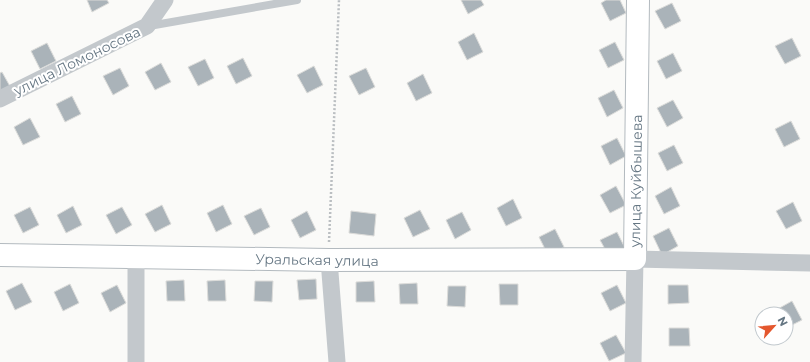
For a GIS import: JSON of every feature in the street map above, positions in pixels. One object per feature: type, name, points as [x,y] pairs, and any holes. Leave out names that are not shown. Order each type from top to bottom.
[{"type":"street","name":"улица Ломоносова","points":[[0,100],[147,26],[165,0]]},
{"type":"street","name":"улица Куйбышева","points":[[633,362],[638,0]]},
{"type":"street","name":"Уральская улица","points":[[0,255],[329,260],[635,260]]},
{"type":"street","points":[[136,257],[136,362]]},
{"type":"street","points":[[329,260],[336,362]]},
{"type":"street","points":[[635,260],[810,263]]},
{"type":"lane","points":[[147,26],[297,0]]},
{"type":"path","points":[[329,260],[339,0]]},
{"type":"building","points":[[87,0],[107,0],[109,3],[92,12]]},
{"type":"building","points":[[461,0],[481,0],[484,5],[468,14]]},
{"type":"building","points":[[606,0],[620,0],[626,13],[610,21],[601,3]]},
{"type":"building","points":[[672,3],[681,21],[665,29],[655,11]]},
{"type":"building","points":[[474,33],[483,52],[467,60],[458,42]]},
{"type":"building","points":[[792,38],[801,56],[785,64],[775,46]]},
{"type":"building","points":[[615,42],[624,60],[608,68],[599,50]]},
{"type":"building","points":[[47,43],[56,61],[40,69],[31,51]]},
{"type":"building","points":[[673,53],[682,71],[666,79],[657,61]]},
{"type":"building","points":[[243,58],[252,76],[236,84],[227,66]]},
{"type":"building","points":[[205,59],[214,78],[198,86],[188,67]]},
{"type":"building","points":[[161,63],[171,82],[155,90],[145,72]]},
{"type":"building","points":[[314,66],[323,85],[307,93],[297,75]]},
{"type":"building","points":[[120,68],[129,86],[113,95],[103,76]]},
{"type":"building","points":[[366,68],[375,87],[359,95],[349,76]]},
{"type":"building","points":[[2,72],[12,90],[0,96],[0,73]]},
{"type":"building","points":[[423,74],[432,93],[416,101],[407,83]]},
{"type":"building","points":[[614,90],[623,108],[607,117],[598,98]]},
{"type":"building","points":[[72,96],[81,114],[65,122],[56,104]]},
{"type":"building","points":[[673,100],[683,118],[667,127],[657,108]]},
{"type":"building","points":[[30,118],[40,137],[23,145],[14,127]]},
{"type":"building","points":[[791,121],[800,139],[784,147],[775,129]]},
{"type":"building","points":[[617,138],[626,156],[610,165],[601,146]]},
{"type":"building","points":[[674,145],[683,163],[667,171],[658,153]]},
{"type":"building","points":[[616,186],[626,205],[610,213],[600,195]]},
{"type":"building","points":[[671,187],[680,206],[664,214],[655,196]]},
{"type":"building","points":[[513,199],[522,218],[506,226],[497,208]]},
{"type":"building","points":[[793,202],[802,221],[786,229],[776,211]]},
{"type":"building","points":[[162,205],[171,224],[155,232],[145,214]]},
{"type":"building","points":[[223,205],[232,224],[216,232],[207,213]]},
{"type":"building","points":[[73,206],[82,225],[66,233],[57,215]]},
{"type":"building","points":[[30,207],[39,225],[23,233],[14,215]]},
{"type":"building","points":[[122,207],[132,225],[116,234],[106,215]]},
{"type":"building","points":[[261,208],[270,227],[254,235],[244,216]]},
{"type":"building","points":[[420,210],[430,229],[413,237],[404,218]]},
{"type":"building","points":[[307,211],[316,230],[300,238],[291,220]]},
{"type":"building","points":[[351,211],[376,214],[374,236],[349,233]]},
{"type":"building","points":[[462,212],[471,230],[455,239],[446,220]]},
{"type":"building","points":[[669,228],[678,246],[662,255],[653,236]]},
{"type":"building","points":[[555,229],[564,247],[548,255],[539,237]]},
{"type":"building","points":[[617,232],[626,250],[610,258],[600,240]]},
{"type":"building","points":[[316,279],[317,299],[299,300],[297,280]]},
{"type":"building","points":[[184,280],[185,301],[167,301],[166,281]]},
{"type":"building","points":[[225,280],[226,301],[208,301],[207,281]]},
{"type":"building","points":[[255,281],[273,281],[272,302],[254,301]]},
{"type":"building","points":[[374,281],[375,302],[356,302],[356,282]]},
{"type":"building","points":[[22,283],[32,302],[15,310],[6,291]]},
{"type":"building","points":[[417,283],[418,304],[400,304],[399,284]]},
{"type":"building","points":[[70,284],[79,303],[63,311],[54,292]]},
{"type":"building","points":[[499,284],[518,284],[518,305],[500,305]]},
{"type":"building","points":[[117,285],[126,303],[110,312],[101,293]]},
{"type":"building","points":[[617,285],[626,303],[610,311],[601,293]]},
{"type":"building","points":[[668,285],[688,285],[689,303],[668,304]]},
{"type":"building","points":[[448,286],[466,286],[465,307],[447,306]]},
{"type":"building","points":[[792,301],[802,320],[794,324],[794,306],[783,306]]},
{"type":"building","points":[[669,328],[689,328],[690,346],[669,346]]},
{"type":"building","points":[[616,335],[626,353],[609,361],[600,343]]}]
